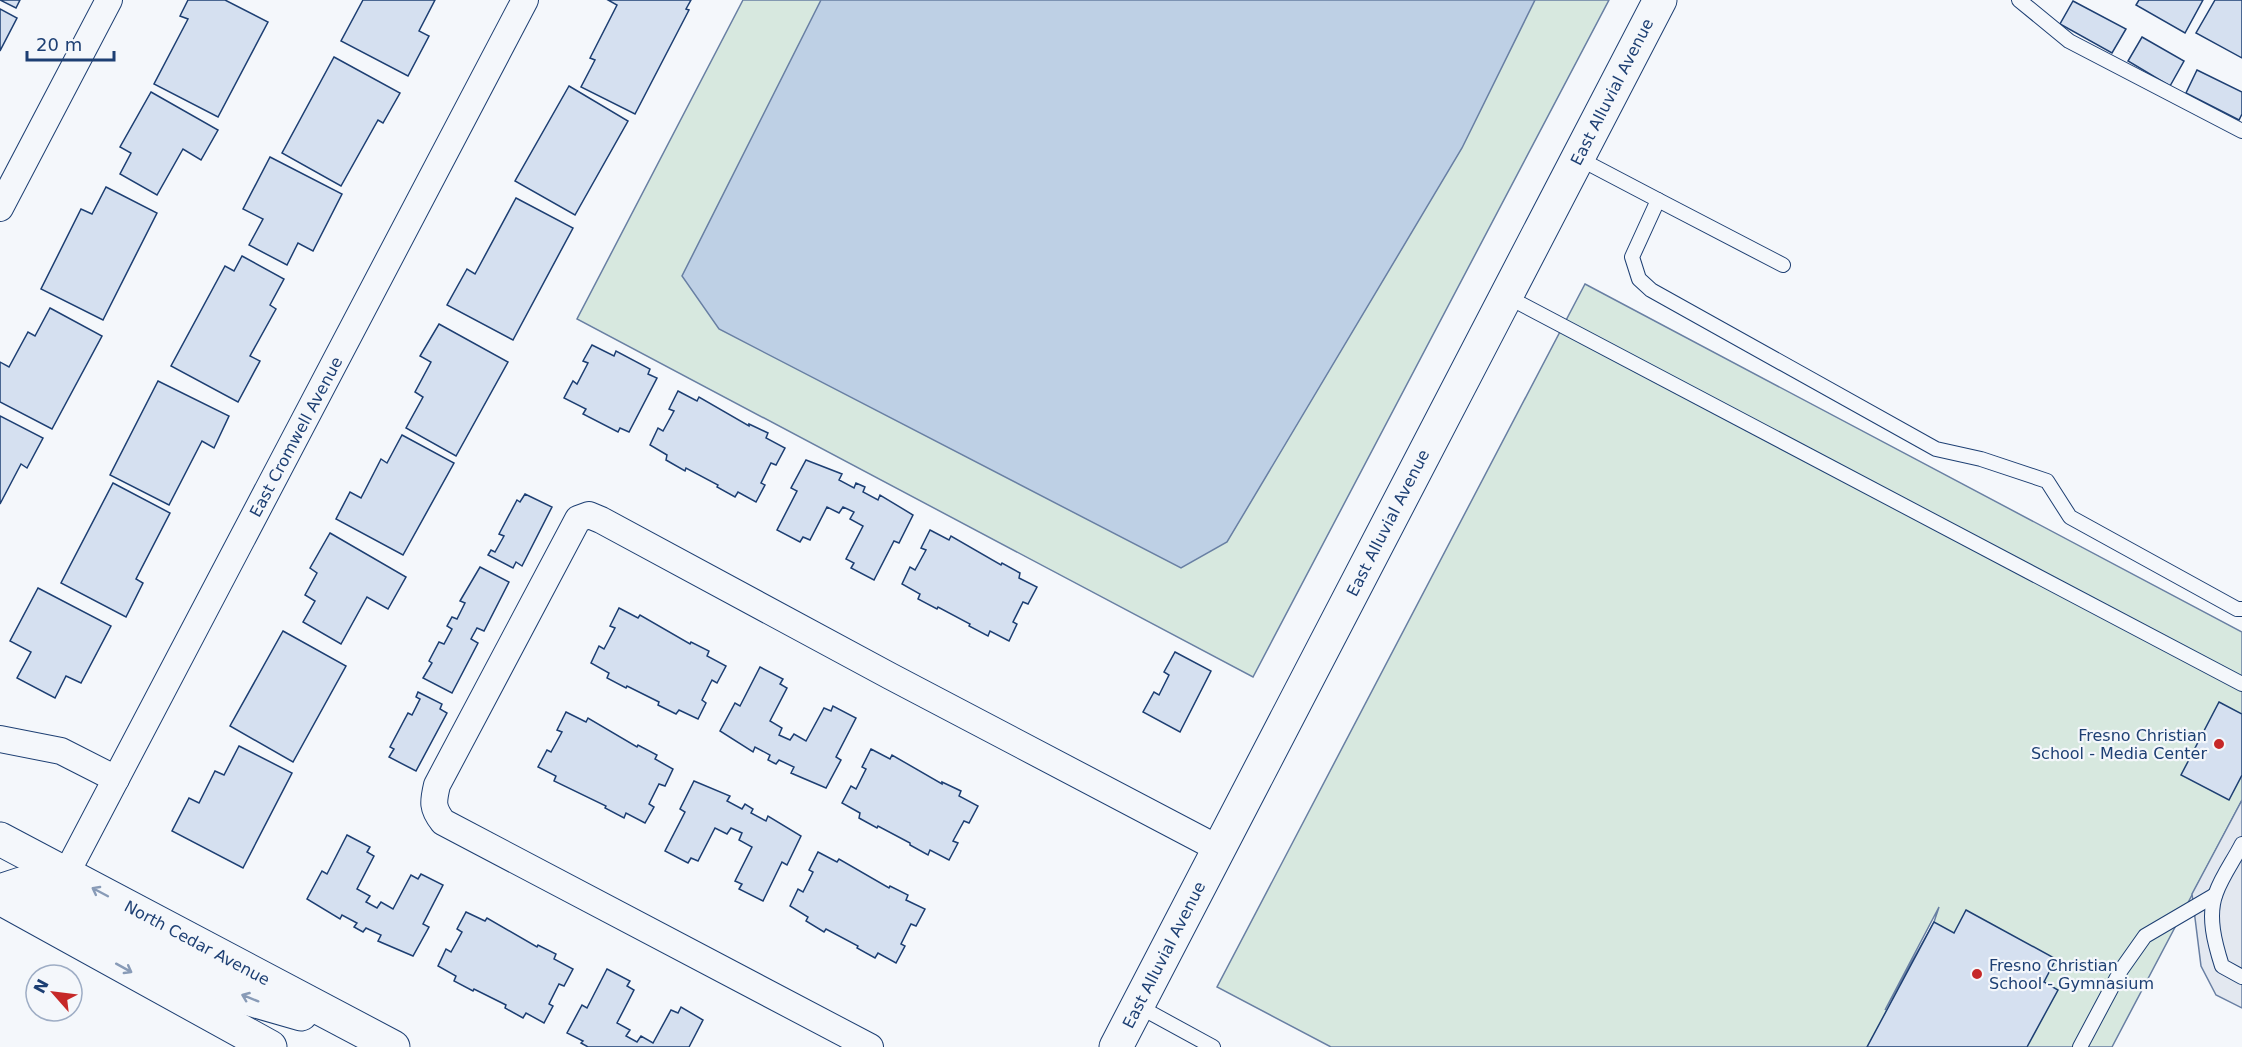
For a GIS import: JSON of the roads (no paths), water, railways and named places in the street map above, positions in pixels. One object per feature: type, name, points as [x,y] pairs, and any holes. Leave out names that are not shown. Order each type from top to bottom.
[{"type":"main road","name":"East Alluvial Avenue","points":[[1116,1047],[1660,0]]},
{"type":"main road","name":"North Cedar Avenue","points":[[0,839],[380,1040]]},
{"type":"main road","points":[[0,891],[21,884],[41,888],[249,999],[380,1040]]},
{"type":"main road","points":[[0,898],[270,1047]]},
{"type":"street","points":[[0,208],[109,0]]},
{"type":"street","name":"East Cromwell Avenue","points":[[66,874],[525,0]]},
{"type":"street","points":[[870,1047],[443,822],[435,812],[434,799],[437,785],[578,519],[590,515],[601,520],[890,676],[1219,849]]},
{"type":"street","points":[[0,739],[61,751],[116,779]]},
{"type":"lane","points":[[2019,0],[2069,41],[2242,131]]},
{"type":"lane","points":[[1578,158],[1783,266]]},
{"type":"lane","points":[[1658,200],[1632,257],[1639,279],[1651,290],[1936,449],[1981,459],[2047,482],[2070,517],[2237,609],[2242,609]]},
{"type":"lane","points":[[1506,296],[2242,684]]},
{"type":"lane","points":[[2242,844],[2215,895],[2212,925],[2215,946],[2222,966],[2242,977]]},
{"type":"lane","points":[[2080,1047],[2121,970],[2145,936],[2215,895]]},
{"type":"lane","points":[[1138,1006],[1214,1047]]},
{"type":"water","points":[[821,0],[1535,0],[1462,148],[1227,542],[1181,568],[719,329],[682,276]]},
{"type":"place","name":"Fresno Christian School - Media Center","points":[[2219,744]]},
{"type":"place","name":"Fresno Christian School - Gymnasium","points":[[1977,974]]}]
